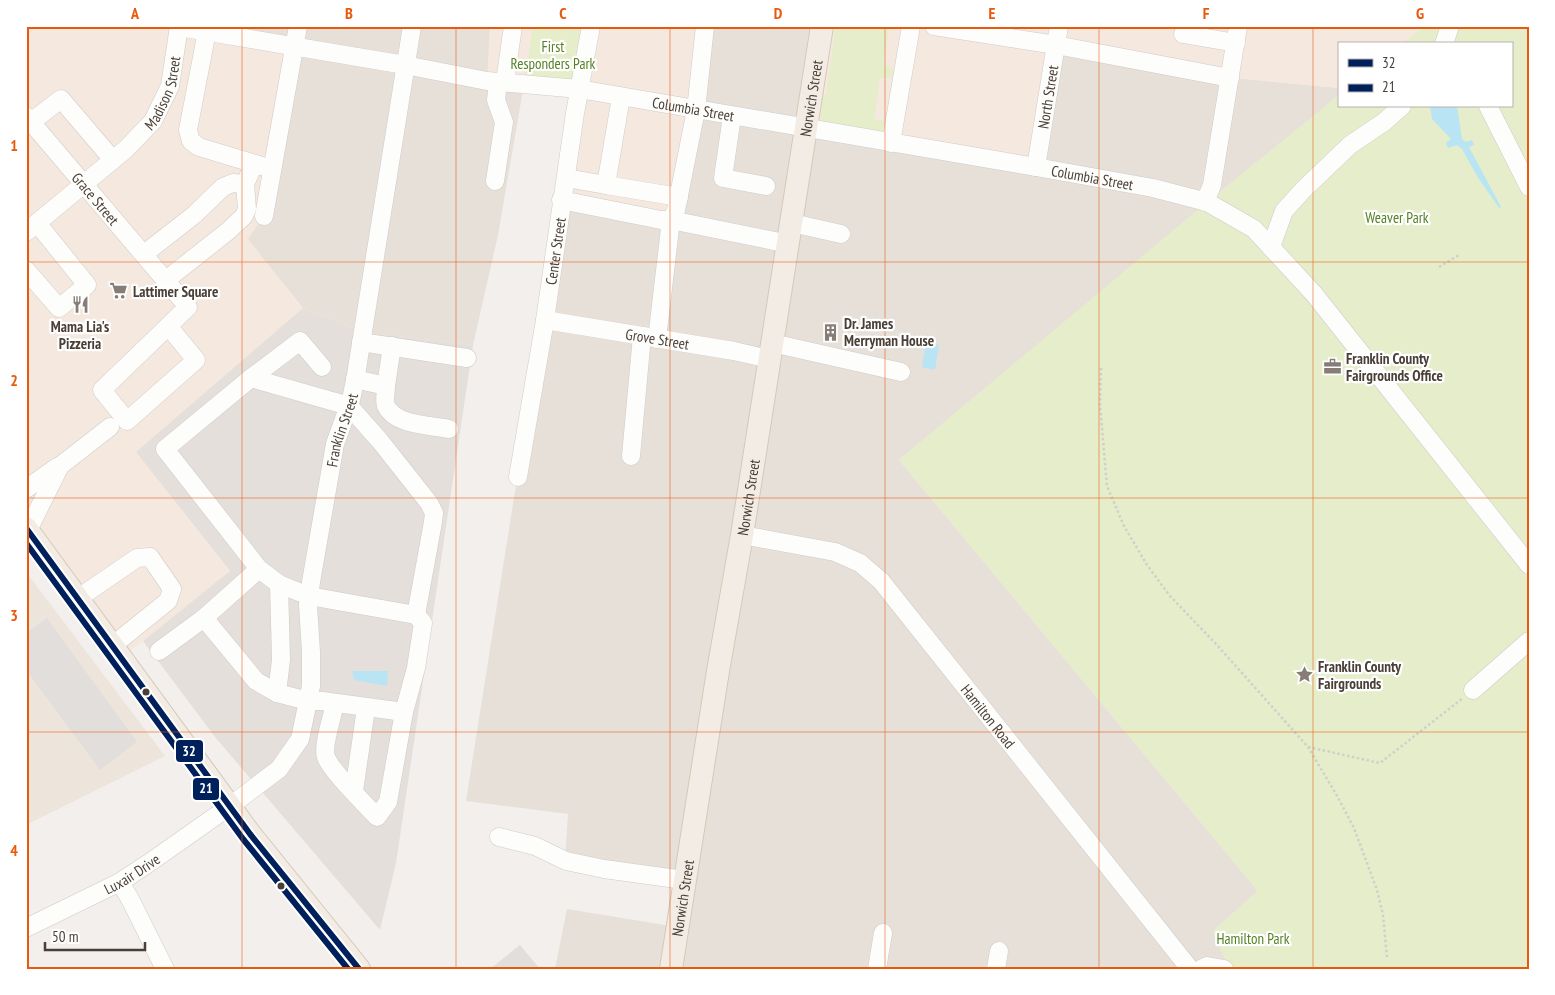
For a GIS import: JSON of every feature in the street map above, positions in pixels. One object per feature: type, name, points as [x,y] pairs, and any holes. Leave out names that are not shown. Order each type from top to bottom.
[{"type":"main road","name":"Norwich Street","points":[[670,969],[742,535],[822,26]]},
{"type":"main road","points":[[29,537],[287,881],[359,969]]},
{"type":"street","points":[[264,216],[298,26]]},
{"type":"street","name":"Franklin Street","points":[[230,806],[279,769],[300,739],[311,686],[309,596],[332,457],[349,406],[355,380],[412,26]]},
{"type":"street","points":[[495,181],[504,122],[496,100],[502,82],[513,26]]},
{"type":"street","name":"Center Street","points":[[518,477],[544,320],[561,200],[591,26]]},
{"type":"street","points":[[631,456],[649,338],[696,110],[705,26]]},
{"type":"street","points":[[892,143],[911,26]]},
{"type":"street","points":[[937,26],[1230,78]]},
{"type":"street","name":"North Street","points":[[1036,167],[1059,26]]},
{"type":"street","points":[[1445,42],[1450,26]]},
{"type":"street","points":[[1455,26],[1459,42]]},
{"type":"street","name":"Columbia Street","points":[[179,27],[502,82],[579,89],[1153,188],[1206,202],[1254,229],[1314,294],[1529,565]]},
{"type":"street","name":"Madison Street","points":[[32,227],[120,155],[153,121],[170,86],[179,27]]},
{"type":"street","points":[[207,31],[188,130],[192,140],[199,147],[272,169]]},
{"type":"street","points":[[1183,34],[1237,34],[1212,185],[1206,202]]},
{"type":"street","points":[[606,185],[621,97]]},
{"type":"street","points":[[29,119],[61,99],[120,155]]},
{"type":"street","points":[[1271,247],[1284,211],[1303,190],[1350,145],[1384,122],[1400,108]]},
{"type":"street","points":[[1489,108],[1529,187]]},
{"type":"street","points":[[732,116],[723,178],[766,186]]},
{"type":"street","name":"Grace Street","points":[[29,119],[188,307],[168,326]]},
{"type":"street","points":[[166,280],[244,216],[247,209],[245,184],[254,164]]},
{"type":"street","points":[[566,178],[679,197]]},
{"type":"street","points":[[144,254],[194,216],[223,187],[233,183],[245,184]]},
{"type":"street","points":[[561,200],[661,220],[790,234],[840,234]]},
{"type":"street","points":[[26,270],[59,308],[87,286],[32,227]]},
{"type":"street","name":"Grove Street","points":[[544,320],[734,351],[771,351],[901,372]]},
{"type":"street","points":[[168,326],[196,360],[127,421],[102,390],[168,326]]},
{"type":"street","points":[[322,367],[300,341],[251,378],[165,449],[259,570],[279,584],[309,596],[416,615],[422,623],[416,668],[404,712],[388,802],[377,817],[325,756],[326,742],[335,703]]},
{"type":"street","points":[[361,342],[467,358]]},
{"type":"street","points":[[392,346],[385,404],[390,412],[401,420],[449,429]]},
{"type":"street","points":[[251,378],[349,406],[400,465],[429,503],[434,513],[416,615]]},
{"type":"street","points":[[355,380],[386,386]]},
{"type":"street","points":[[26,489],[60,466],[110,427]]},
{"type":"street","points":[[29,537],[60,466]]},
{"type":"street","name":"Hamilton Road","points":[[742,535],[835,552],[860,563],[880,581],[1190,969]]},
{"type":"street","points":[[77,599],[137,558],[150,557],[172,589],[168,601],[112,646]]},
{"type":"street","points":[[159,651],[204,618],[259,570]]},
{"type":"street","points":[[277,693],[281,660],[279,584]]},
{"type":"street","points":[[204,618],[256,681],[277,693],[308,701],[322,701],[404,712]]},
{"type":"street","points":[[1473,690],[1529,641]]},
{"type":"street","points":[[354,791],[366,708]]},
{"type":"street","name":"Luxair Drive","points":[[26,928],[120,882],[230,806]]},
{"type":"street","points":[[498,836],[535,846],[566,862],[684,880]]},
{"type":"street","points":[[120,882],[165,969]]},
{"type":"street","points":[[877,969],[883,933]]},
{"type":"street","points":[[996,969],[999,950]]},
{"type":"street","points":[[1201,969],[1207,966],[1224,969]]},
{"type":"path","points":[[1439,267],[1459,255]]},
{"type":"path","points":[[1101,368],[1100,405],[1107,486],[1124,526],[1147,565],[1170,596],[1308,747],[1354,828],[1377,890],[1383,915],[1387,957]]},
{"type":"path","points":[[1308,747],[1380,762],[1473,690]]},
{"type":"shaded area","points":[[26,26],[179,26],[295,46],[264,216],[248,239],[303,308],[136,452],[230,572],[130,651],[26,507]]},
{"type":"shaded area","points":[[179,26],[490,26],[488,81],[524,84],[498,235],[473,345],[363,332],[303,308],[247,239],[264,216]]},
{"type":"shaded area","points":[[490,26],[533,26],[524,84],[487,81]]},
{"type":"shaded area","points":[[591,26],[705,26],[671,220],[561,200]]},
{"type":"shaded area","points":[[705,26],[822,26],[1056,45],[1234,78],[1338,88],[1338,96],[899,460],[1258,891],[1213,931],[1229,969],[555,969],[567,909],[677,927],[684,880],[565,859],[568,814],[466,801],[561,200]]},
{"type":"shaded area","points":[[822,26],[1424,26],[1404,42],[1338,42],[1338,88],[1234,78],[1056,46],[1036,167],[807,128]]},
{"type":"shaded area","points":[[303,308],[363,332],[473,345],[396,863],[380,930],[215,737],[143,641],[230,571],[136,452]]},
{"type":"shaded area","points":[[26,572],[165,756],[26,825]]},
{"type":"shaded area","points":[[47,618],[137,742],[100,770],[26,670],[26,633]]},
{"type":"shaded area","points":[[520,945],[540,969],[490,969]]},
{"type":"green space","name":"First Responders Park","points":[[533,26],[582,26],[575,66],[575,80],[525,75]]},
{"type":"green space","points":[[831,26],[870,26],[889,29],[883,64],[892,68],[894,75],[889,78],[880,78],[874,119],[887,122],[884,133],[825,123],[819,117],[821,95],[826,95],[835,30]]},
{"type":"green space","name":"Franklin County Fairgrounds","points":[[1424,26],[1529,26],[1529,969],[1229,969],[1213,931],[1258,891],[899,460],[1207,202],[1338,96],[1338,108],[1512,108],[1512,42],[1404,42]]},
{"type":"water","points":[[1430,108],[1457,108],[1462,139],[1466,142],[1472,140],[1474,145],[1469,147],[1501,207],[1499,208],[1477,176],[1462,149],[1457,145],[1448,148],[1446,143],[1451,139],[1432,119]]},
{"type":"water","points":[[924,342],[939,345],[935,370],[922,367]]},
{"type":"water","points":[[352,671],[388,671],[387,686],[354,680]]},
{"type":"transit line","name":"32","points":[[26,528],[250,834],[359,969]]},
{"type":"transit line","name":"21","points":[[26,543],[243,839],[348,969]]},
{"type":"place","name":"Lattimer Square","points":[[119,291]]},
{"type":"place","name":"Mama Lia's Pizzeria","points":[[80,305]]},
{"type":"place","name":"Dr. James Merryman House","points":[[830,332]]},
{"type":"place","name":"Franklin County Fairgrounds Office","points":[[1332,367]]},
{"type":"place","name":"Franklin County Fairgrounds","points":[[1304,675]]},
{"type":"park label","name":"Weaver Park","points":[[1397,217]]},
{"type":"park label","name":"Hamilton Park","points":[[1253,938]]}]
